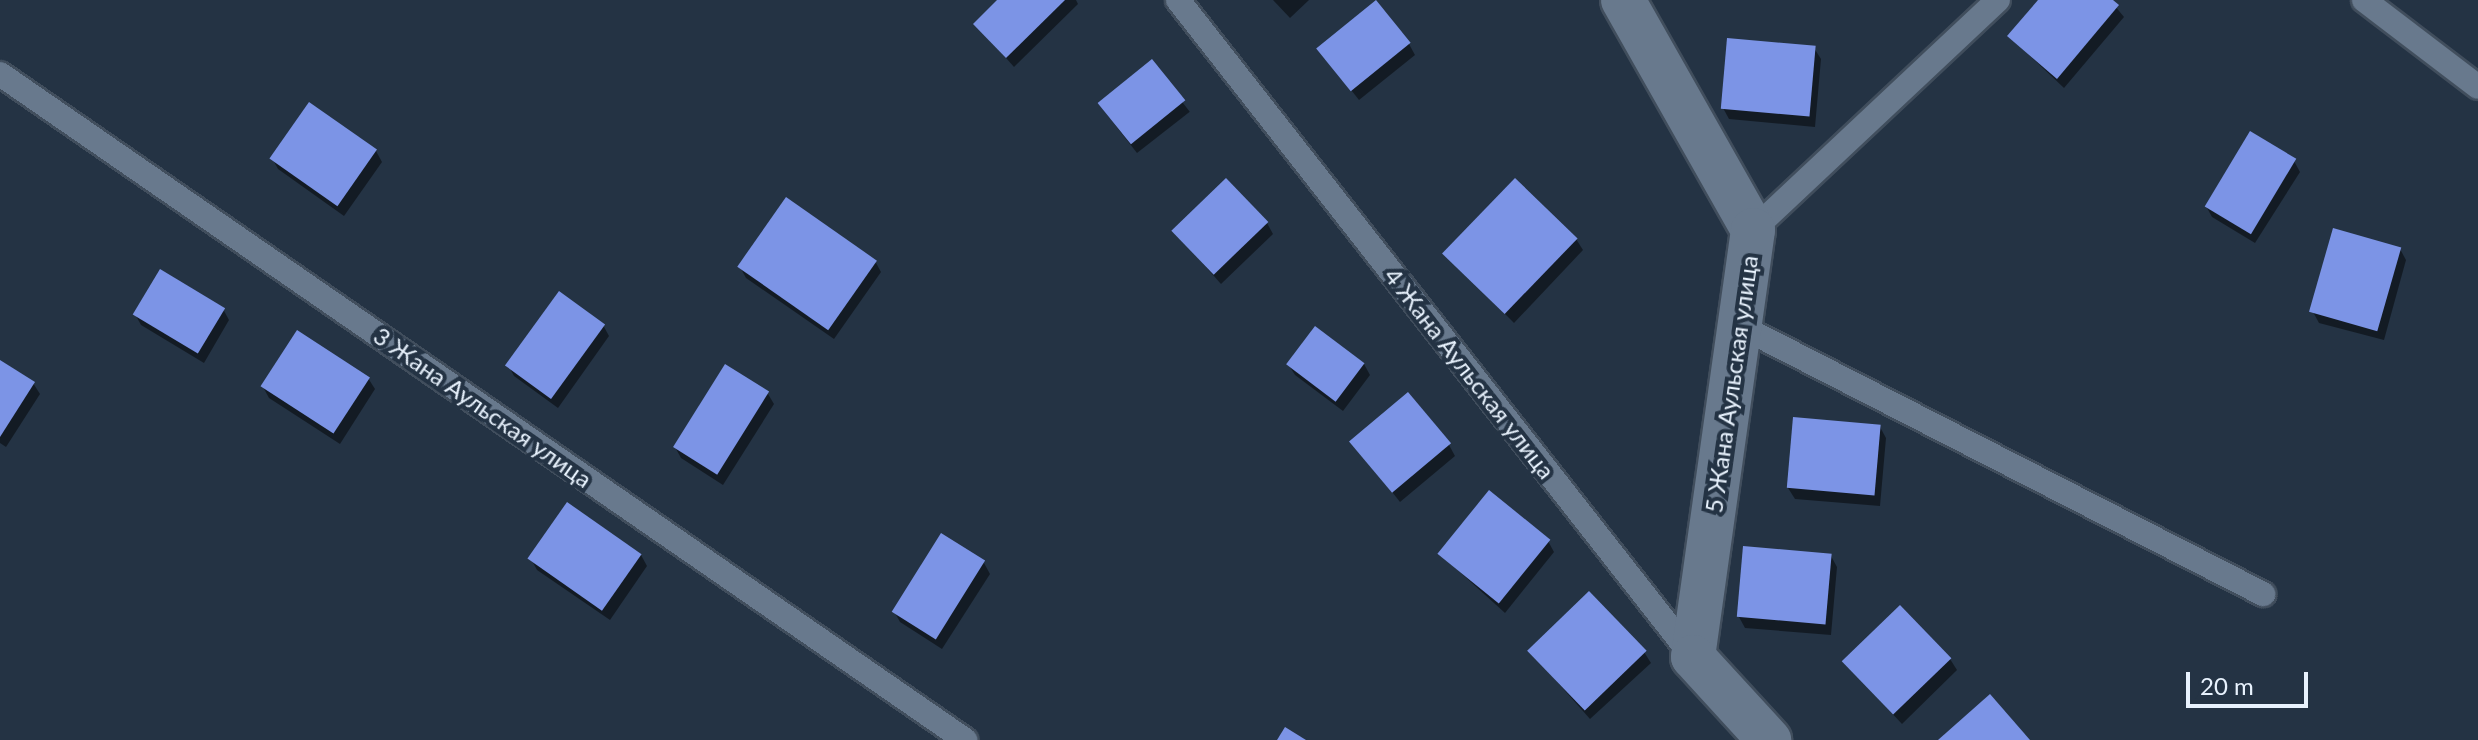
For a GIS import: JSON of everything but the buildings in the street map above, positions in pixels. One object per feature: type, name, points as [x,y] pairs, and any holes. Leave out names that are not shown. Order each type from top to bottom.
[{"type":"street","name":"5 Жана Аульская улица","points":[[1623,0],[1753,230],[1693,657]]},
{"type":"street","name":"4 Жана Аульская улица","points":[[1693,657],[1769,740]]},
{"type":"lane","name":"4 Жана Аульская улица","points":[[1178,0],[1693,657]]},
{"type":"lane","points":[[1753,230],[1998,0]]},
{"type":"lane","points":[[2364,0],[2478,87]]},
{"type":"lane","name":"3 Жана Аульская улица","points":[[0,74],[965,740]]},
{"type":"lane","points":[[1740,326],[2263,594]]}]
